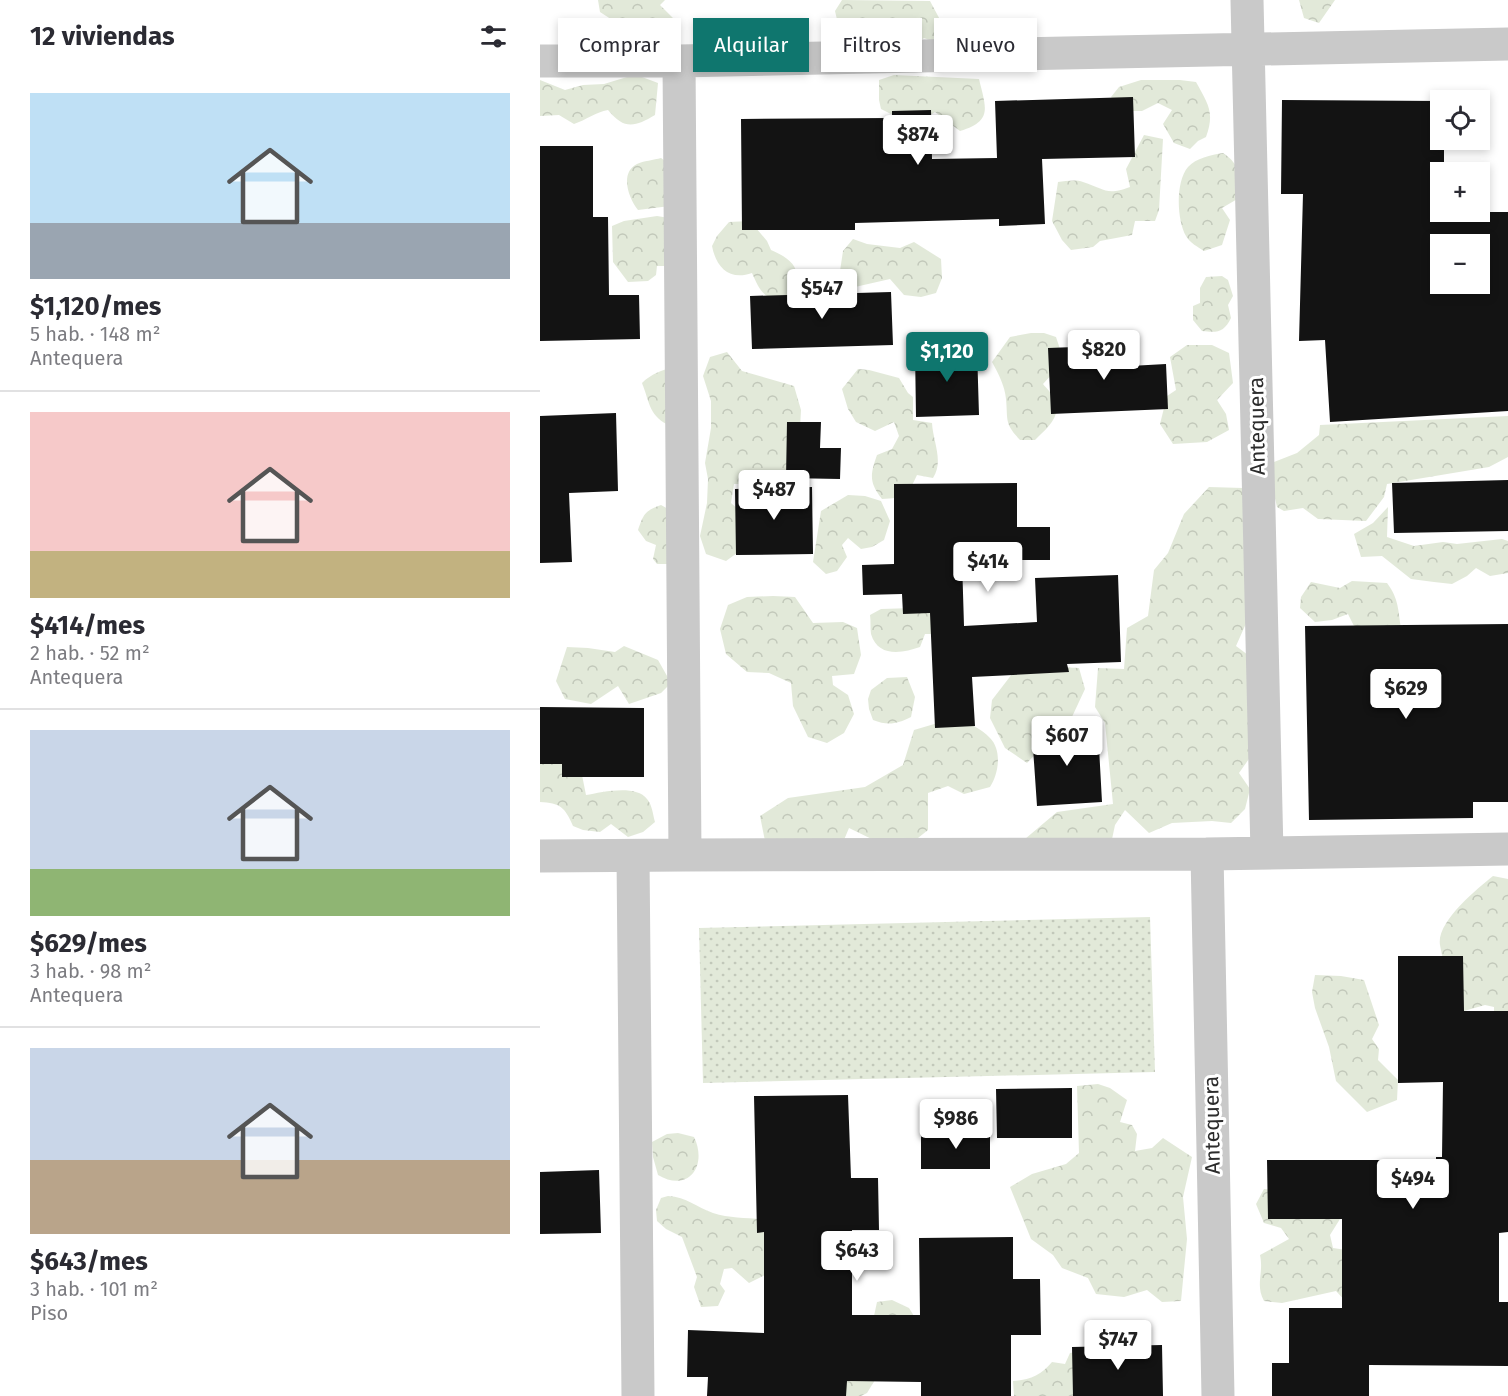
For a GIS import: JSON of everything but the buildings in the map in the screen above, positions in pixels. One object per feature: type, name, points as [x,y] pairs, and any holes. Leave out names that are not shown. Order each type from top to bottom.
[{"type":"street","name":"Antequera","points":[[1247,0],[1267,853]]},
{"type":"street","points":[[681,61],[1508,44]]},
{"type":"street","points":[[540,61],[558,61]]},
{"type":"street","points":[[679,72],[685,855]]},
{"type":"street","points":[[540,856],[1207,854],[1508,849]]},
{"type":"street","name":"Antequera","points":[[1207,854],[1218,1396]]},
{"type":"street","points":[[633,856],[638,1396]]},
{"type":"green space","points":[[598,0],[665,0],[660,5],[673,18],[609,18],[600,12]]},
{"type":"green space","points":[[842,0],[930,1],[939,18],[934,18],[934,40],[932,41],[922,39],[922,18],[837,18],[835,11]]},
{"type":"green space","points":[[1299,0],[1335,0],[1319,23],[1304,18]]},
{"type":"green space","points":[[894,75],[979,79],[985,112],[978,123],[960,131],[935,112],[922,121],[901,119],[881,109],[879,100],[879,80]]},
{"type":"green space","points":[[627,77],[642,77],[658,83],[655,115],[630,125],[619,121],[608,110],[574,124],[559,115],[540,116],[540,80],[565,90],[583,85],[604,84]]},
{"type":"green space","points":[[1141,80],[1196,82],[1209,108],[1210,121],[1206,137],[1190,149],[1174,143],[1163,124],[1172,110],[1158,103],[1142,111],[1123,111],[1111,97],[1119,87]]},
{"type":"green space","points":[[1144,135],[1163,139],[1159,210],[1155,221],[1135,221],[1132,235],[1100,241],[1093,247],[1071,250],[1062,240],[1052,221],[1058,182],[1080,181],[1110,191],[1130,187],[1126,169]]},
{"type":"green space","points":[[1223,153],[1233,162],[1238,172],[1239,198],[1222,208],[1230,220],[1222,245],[1204,251],[1190,241],[1183,229],[1179,212],[1179,191],[1184,174],[1191,164],[1204,157]]},
{"type":"green space","points":[[661,158],[668,163],[670,206],[638,210],[627,186],[628,173],[637,164]]},
{"type":"green space","points":[[657,216],[669,218],[672,266],[657,266],[656,275],[648,281],[628,282],[613,262],[612,226],[624,221]]},
{"type":"green space","points":[[750,221],[767,241],[771,250],[787,259],[796,269],[796,282],[787,299],[768,297],[761,290],[752,273],[730,274],[720,266],[714,254],[712,246],[729,222]]},
{"type":"green space","points":[[853,239],[867,244],[900,248],[914,242],[941,259],[942,278],[936,293],[921,297],[904,295],[890,279],[855,287],[840,271],[843,251]]},
{"type":"green space","points":[[1222,276],[1228,280],[1233,296],[1228,305],[1231,318],[1220,330],[1202,331],[1193,320],[1193,306],[1200,303],[1200,288],[1206,277]]},
{"type":"green space","points":[[1044,333],[1056,337],[1064,361],[1043,384],[1057,406],[1054,417],[1035,440],[1020,440],[1009,425],[1004,389],[992,362],[1010,337]]},
{"type":"green space","points":[[1187,345],[1212,345],[1229,353],[1233,383],[1217,400],[1226,414],[1229,430],[1207,442],[1173,444],[1160,424],[1167,396],[1176,390],[1170,357]]},
{"type":"green space","points":[[727,352],[742,371],[794,386],[801,410],[797,482],[734,484],[731,503],[750,520],[744,548],[726,561],[706,554],[700,536],[707,503],[708,479],[705,463],[711,428],[711,401],[703,376],[710,357]]},
{"type":"green space","points":[[674,367],[671,426],[654,414],[642,383],[657,373]]},
{"type":"green space","points":[[858,369],[899,378],[913,397],[913,420],[932,423],[938,458],[936,472],[933,478],[917,475],[908,491],[895,498],[882,499],[872,478],[877,455],[892,449],[899,436],[894,422],[875,431],[856,422],[848,409],[842,389]]},
{"type":"green space","points":[[1508,416],[1508,457],[1489,467],[1387,484],[1384,497],[1366,521],[1318,519],[1303,508],[1284,511],[1277,507],[1271,481],[1274,462],[1297,453],[1319,435],[1320,425]]},
{"type":"green space","points":[[1209,487],[1243,488],[1252,610],[1236,646],[1252,658],[1251,756],[1239,773],[1250,789],[1245,809],[1231,823],[1212,821],[1172,823],[1149,833],[1125,810],[1115,825],[1107,863],[1025,839],[1057,812],[1113,804],[1105,723],[1095,707],[1098,668],[1124,669],[1127,628],[1148,616],[1154,570],[1168,553],[1184,514]]},
{"type":"green space","points":[[848,495],[865,496],[881,501],[890,521],[884,540],[872,547],[861,549],[848,538],[842,545],[847,557],[837,571],[826,574],[813,562],[821,511]]},
{"type":"green space","points":[[661,505],[670,510],[677,564],[657,564],[653,559],[656,545],[646,541],[638,530],[646,513]]},
{"type":"green space","points":[[1388,507],[1387,537],[1414,546],[1443,542],[1457,544],[1502,539],[1508,541],[1508,573],[1490,576],[1476,568],[1452,584],[1411,579],[1382,556],[1361,557],[1354,534],[1373,523]]},
{"type":"green space","points":[[1352,581],[1387,583],[1396,600],[1401,628],[1355,628],[1348,614],[1332,620],[1315,622],[1300,608],[1301,597],[1311,582],[1340,588]]},
{"type":"green space","points":[[747,597],[795,597],[813,623],[843,622],[857,628],[861,655],[854,674],[832,676],[833,685],[848,695],[854,714],[844,733],[827,743],[808,737],[793,706],[791,683],[769,673],[747,672],[726,654],[720,629],[728,605]]},
{"type":"green space","points":[[927,597],[951,634],[925,634],[920,647],[899,652],[885,650],[874,642],[870,615],[881,609],[913,608]]},
{"type":"green space","points":[[624,646],[658,660],[671,683],[661,693],[629,704],[618,686],[591,704],[565,699],[556,681],[567,647],[615,652]]},
{"type":"green space","points":[[1019,665],[1079,668],[1085,689],[1071,719],[1051,725],[1045,744],[1027,763],[1005,748],[990,718],[992,700]]},
{"type":"green space","points":[[907,677],[915,697],[911,717],[892,723],[873,720],[868,699],[871,690],[887,678]]},
{"type":"green space","points":[[958,717],[983,732],[994,743],[998,762],[993,781],[990,787],[964,794],[948,786],[928,793],[928,830],[908,846],[884,845],[849,828],[841,847],[766,846],[760,816],[788,798],[865,787],[903,765],[914,730]]},
{"type":"green space","points":[[540,743],[581,770],[586,795],[618,790],[642,794],[649,801],[655,822],[643,832],[628,837],[611,824],[600,832],[573,826],[561,807],[540,802]]},
{"type":"green space","points":[[1493,876],[1508,879],[1508,1047],[1494,1020],[1494,1007],[1485,1005],[1464,1011],[1447,970],[1440,945],[1440,936],[1451,916],[1468,897]]},
{"type":"green space","points":[[1150,917],[1155,1072],[703,1083],[699,928]]},
{"type":"green space","points":[[1315,975],[1364,980],[1379,1025],[1372,1039],[1379,1049],[1378,1060],[1398,1080],[1397,1100],[1367,1112],[1336,1081],[1329,1047],[1315,1008],[1312,992]]},
{"type":"green space","points":[[1098,1084],[1110,1088],[1127,1100],[1120,1122],[1132,1125],[1137,1134],[1135,1151],[1152,1148],[1163,1138],[1192,1157],[1183,1197],[1187,1239],[1181,1301],[1162,1302],[1147,1290],[1124,1297],[1096,1294],[1088,1278],[1062,1268],[1053,1255],[1031,1239],[1010,1187],[1032,1174],[1066,1164],[1079,1153],[1077,1086]]},
{"type":"green space","points":[[678,1133],[694,1137],[698,1148],[698,1158],[697,1167],[692,1174],[678,1181],[658,1175],[652,1142],[667,1134]]},
{"type":"green space","points":[[1340,1175],[1340,1219],[1330,1235],[1333,1248],[1353,1251],[1348,1304],[1336,1291],[1282,1303],[1264,1301],[1260,1289],[1260,1255],[1289,1239],[1281,1228],[1264,1223],[1256,1204],[1264,1189],[1276,1190]]},
{"type":"green space","points":[[668,1196],[681,1198],[719,1215],[762,1219],[771,1272],[749,1283],[732,1268],[724,1269],[720,1284],[725,1291],[718,1306],[701,1307],[694,1287],[697,1277],[682,1237],[666,1229],[657,1221],[656,1210],[661,1198]]},
{"type":"green space","points":[[892,1300],[909,1308],[914,1316],[867,1393],[861,1396],[802,1396],[871,1330],[877,1302]]},
{"type":"green space","points":[[1091,1339],[1099,1351],[1074,1396],[1014,1396],[1013,1381],[1035,1376],[1052,1362],[1065,1364],[1070,1353],[1081,1351]]}]
